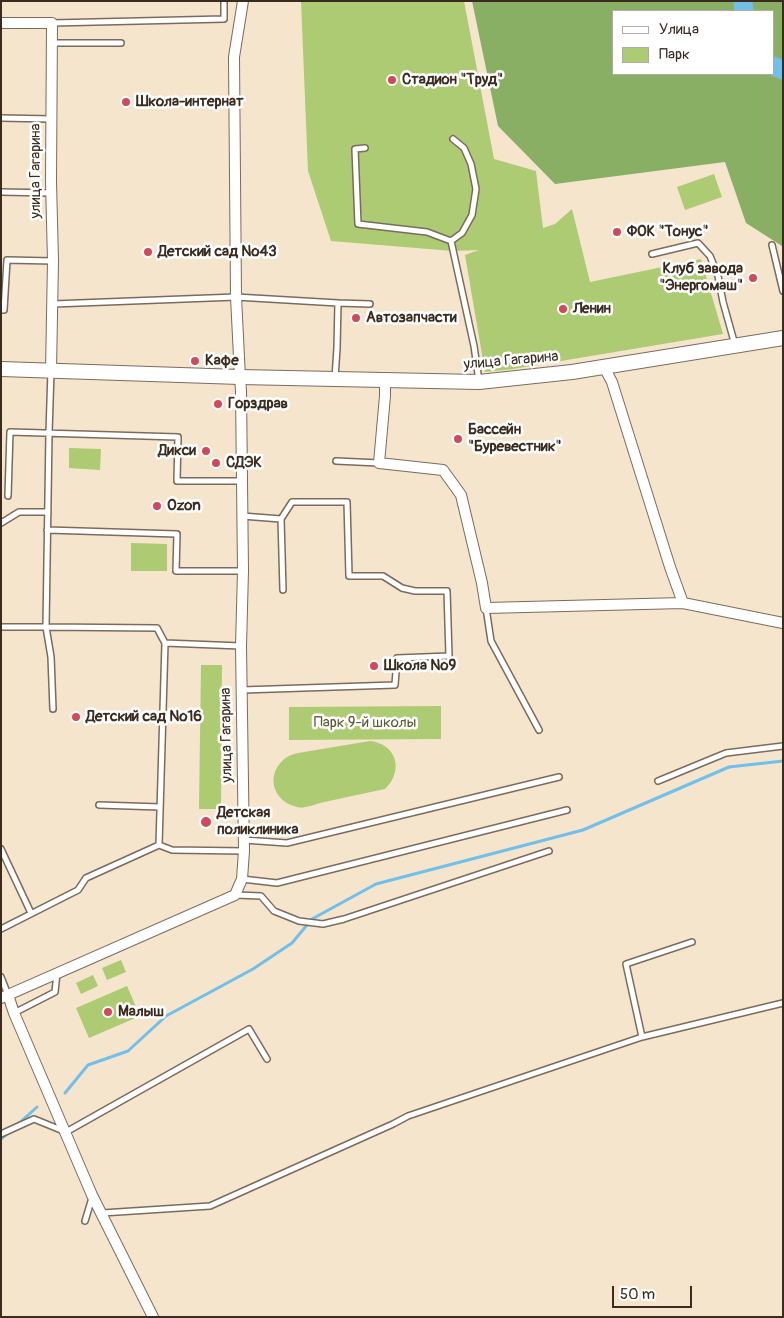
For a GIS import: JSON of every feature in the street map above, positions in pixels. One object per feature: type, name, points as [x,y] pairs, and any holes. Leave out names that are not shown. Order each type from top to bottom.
[{"type":"main road","name":"улица Гагарина","points":[[1,369],[479,382],[572,372],[783,338]]},
{"type":"street","points":[[240,377],[236,297],[234,57],[242,1]]},
{"type":"street","points":[[1,23],[52,23]]},
{"type":"street","name":"улица Гагарина","points":[[51,370],[53,304],[52,23]]},
{"type":"street","points":[[604,367],[612,382],[683,603]]},
{"type":"street","name":"улица Гагарина","points":[[235,895],[242,878],[244,852],[240,377]]},
{"type":"street","points":[[385,380],[379,463],[442,470],[447,476],[461,495],[486,608],[683,603],[783,623]]},
{"type":"street","points":[[153,1317],[92,1195],[14,1013],[5,997],[235,895]]},
{"type":"lane","points":[[52,23],[224,19],[224,1]]},
{"type":"lane","points":[[52,43],[121,43]]},
{"type":"lane","points":[[1,118],[52,119]]},
{"type":"lane","points":[[451,241],[462,233],[472,215],[476,189],[472,164],[464,148],[453,139]]},
{"type":"lane","points":[[365,148],[355,148],[358,224],[427,232],[451,241]]},
{"type":"lane","points":[[1,192],[52,193]]},
{"type":"lane","points":[[451,241],[474,346],[479,382]]},
{"type":"lane","points":[[652,254],[698,243],[710,256],[718,276],[735,346]]},
{"type":"lane","points":[[772,245],[783,291]]},
{"type":"lane","points":[[1,310],[4,310],[7,260],[53,261]]},
{"type":"lane","points":[[53,304],[236,297],[370,304]]},
{"type":"lane","points":[[335,378],[338,303]]},
{"type":"lane","points":[[51,370],[48,433],[46,627],[51,657],[53,709]]},
{"type":"lane","points":[[8,496],[10,432],[178,437],[177,481],[242,481]]},
{"type":"lane","points":[[336,461],[379,463]]},
{"type":"lane","points":[[242,690],[395,685],[397,658],[449,656],[447,591],[415,591],[402,588],[383,576],[349,576],[347,502],[292,502],[281,519],[283,590]]},
{"type":"lane","points":[[1,523],[19,512],[48,512]]},
{"type":"lane","points":[[242,516],[281,519]]},
{"type":"lane","points":[[47,530],[177,534],[176,571],[243,571]]},
{"type":"lane","points":[[486,608],[491,641],[539,730]]},
{"type":"lane","points":[[1,626],[157,628],[165,644],[159,845]]},
{"type":"lane","points":[[165,644],[242,646]]},
{"type":"lane","points":[[658,781],[726,753],[783,746]]},
{"type":"lane","points":[[244,840],[287,844],[559,778]]},
{"type":"lane","points":[[99,805],[160,807]]},
{"type":"lane","points":[[242,878],[277,883],[567,810]]},
{"type":"lane","points":[[1,929],[78,890],[86,878],[159,845],[172,850],[244,852]]},
{"type":"lane","points":[[1,849],[31,914]]},
{"type":"lane","points":[[235,895],[261,896],[274,911],[300,921],[322,924],[344,919],[550,851]]},
{"type":"lane","points":[[642,1037],[626,964],[692,942]]},
{"type":"lane","points":[[14,1013],[55,992],[57,973]]},
{"type":"lane","points":[[1,977],[5,997]]},
{"type":"lane","points":[[102,1213],[210,1206],[408,1116],[642,1037],[783,1003]]},
{"type":"lane","points":[[1,1134],[34,1119],[66,1132],[249,1029],[267,1059]]},
{"type":"lane","points":[[85,1222],[92,1195]]},
{"type":"green space","name":"Стадион \"Труд\"","points":[[301,1],[464,1],[494,159],[536,171],[543,228],[555,224],[572,209],[590,282],[701,259],[723,334],[485,372],[465,255],[479,250],[453,251],[331,241],[308,171]]},
{"type":"green space","points":[[472,1],[783,1],[783,248],[746,223],[725,162],[555,184],[498,126]]},
{"type":"green space","points":[[714,174],[722,197],[685,210],[677,187]]},
{"type":"green space","points":[[69,448],[101,449],[100,470],[69,468]]},
{"type":"green space","points":[[131,543],[167,544],[167,571],[131,571]]},
{"type":"green space","points":[[201,665],[222,665],[221,809],[199,809]]},
{"type":"green space","name":"Парк 9-й школы","points":[[441,706],[441,739],[289,740],[289,707]]},
{"type":"green space","points":[[370,741],[386,747],[395,759],[396,767],[394,774],[391,782],[385,789],[302,808],[288,804],[281,799],[274,785],[274,778],[280,763],[288,756]]},
{"type":"green space","points":[[121,960],[126,972],[107,980],[102,968]]},
{"type":"green space","points":[[93,975],[98,986],[81,994],[76,983]]},
{"type":"green space","name":"Малыш","points":[[127,986],[140,1016],[89,1038],[76,1008]]},
{"type":"waterway","points":[[743,1],[744,10]]},
{"type":"waterway","points":[[774,66],[783,70]]},
{"type":"waterway","points":[[65,1093],[88,1065],[128,1051],[166,1016],[253,969],[292,943],[312,919],[376,884],[583,830],[729,767],[783,761]]},
{"type":"waterway","points":[[17,1125],[37,1107]]},
{"type":"waterway","points":[[1,1139],[8,1133]]},
{"type":"place","name":"Стадион \"Труд\"","points":[[392,80]]},
{"type":"place","name":"Школа-интернат","points":[[126,102]]},
{"type":"place","name":"ФОК \"Тонус\"","points":[[617,232]]},
{"type":"place","name":"Детский сад №43","points":[[148,252]]},
{"type":"place","name":"Клуб завода \"Энергомаш\"","points":[[753,278]]},
{"type":"place","name":"Ленин","points":[[563,309]]},
{"type":"place","name":"Автозапчасти","points":[[356,318]]},
{"type":"place","name":"Кафе","points":[[195,361]]},
{"type":"place","name":"Горздрав","points":[[218,404]]},
{"type":"place","name":"Бассейн \"Буревестник\"","points":[[458,439]]},
{"type":"place","name":"Дикси","points":[[206,451]]},
{"type":"place","name":"СДЭК","points":[[216,463]]},
{"type":"place","name":"Ozon","points":[[157,506]]},
{"type":"place","name":"Школа №9","points":[[374,666]]},
{"type":"place","name":"Детский сад №16","points":[[76,717]]},
{"type":"place","name":"Детская поликлиника","points":[[206,822]]},
{"type":"place","name":"Малыш","points":[[108,1012]]}]
